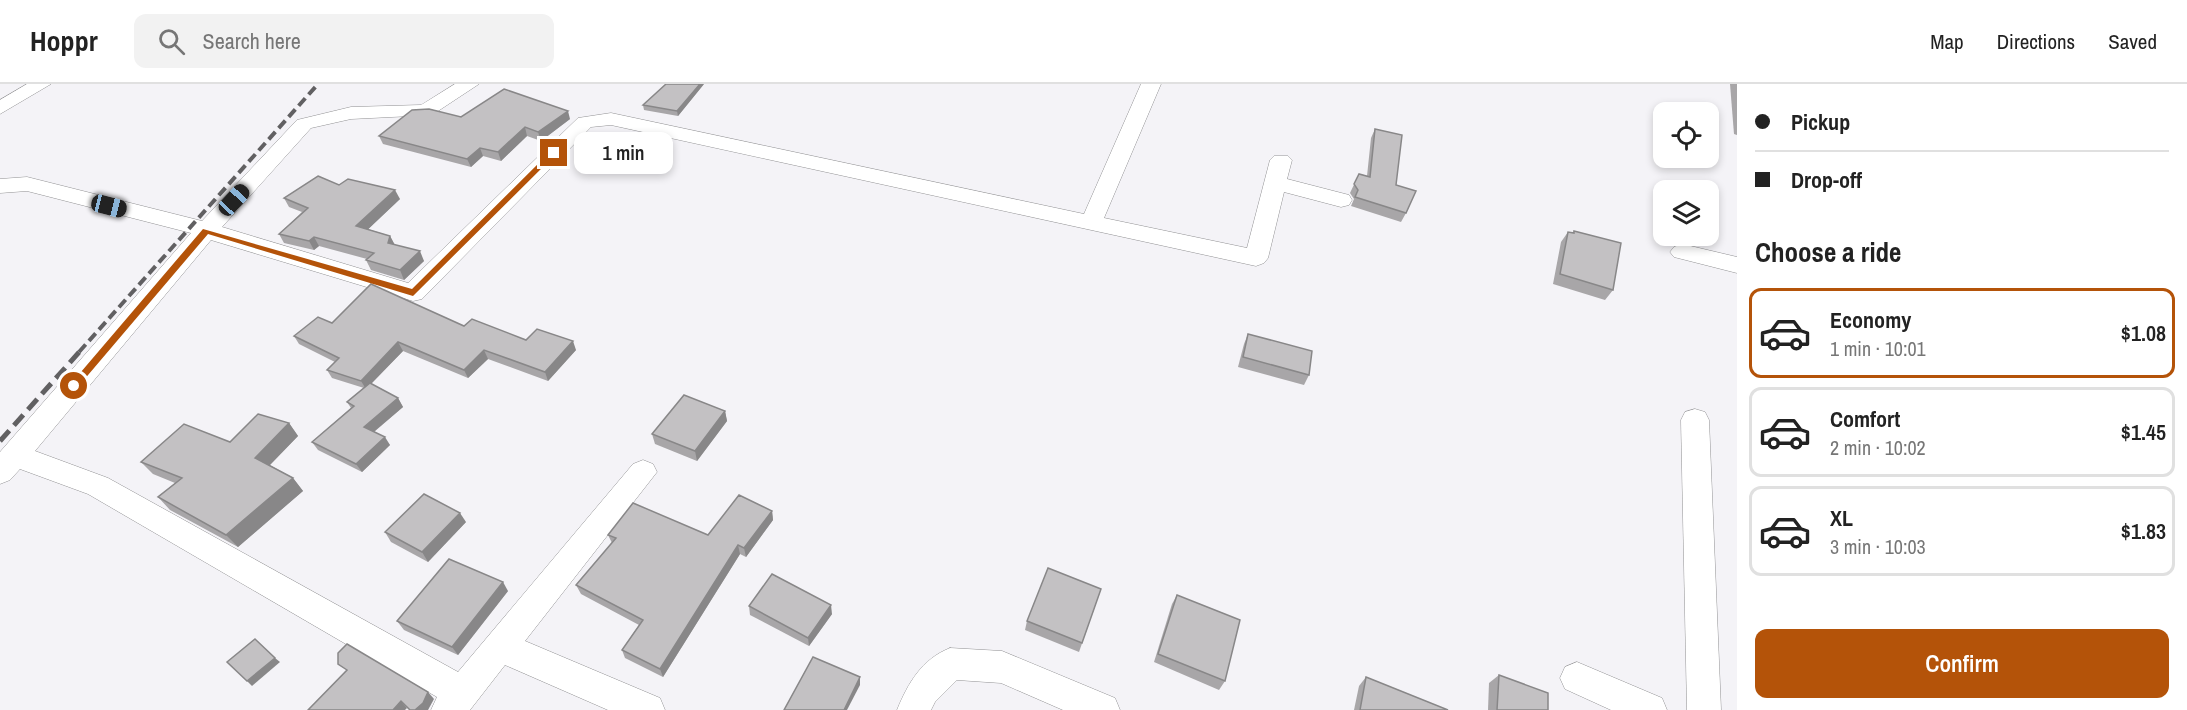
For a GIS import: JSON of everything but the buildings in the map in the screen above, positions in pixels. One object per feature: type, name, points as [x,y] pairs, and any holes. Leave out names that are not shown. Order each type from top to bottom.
[{"type":"street","points":[[0,108],[41,84]]},
{"type":"street","points":[[469,84],[425,111],[351,113],[304,124],[206,231],[8,463],[98,486],[455,702],[644,472]]},
{"type":"street","points":[[1091,223],[1151,84]]},
{"type":"street","points":[[0,186],[27,184],[206,231],[413,293],[585,122],[611,119],[1256,258],[1281,160]]},
{"type":"street","points":[[1275,183],[1341,200]]},
{"type":"street","points":[[1682,252],[1737,265]]},
{"type":"street","points":[[1695,420],[1704,710]]},
{"type":"street","points":[[500,647],[648,710]]},
{"type":"street","points":[[914,710],[922,691],[950,664],[1002,667],[1103,710]]},
{"type":"street","points":[[1577,678],[1650,710]]},
{"type":"railway","points":[[79,352],[318,84]]},
{"type":"railway","points":[[0,441],[81,350]]},
{"type":"route","points":[[74,386],[206,231],[413,293],[554,153]]}]
